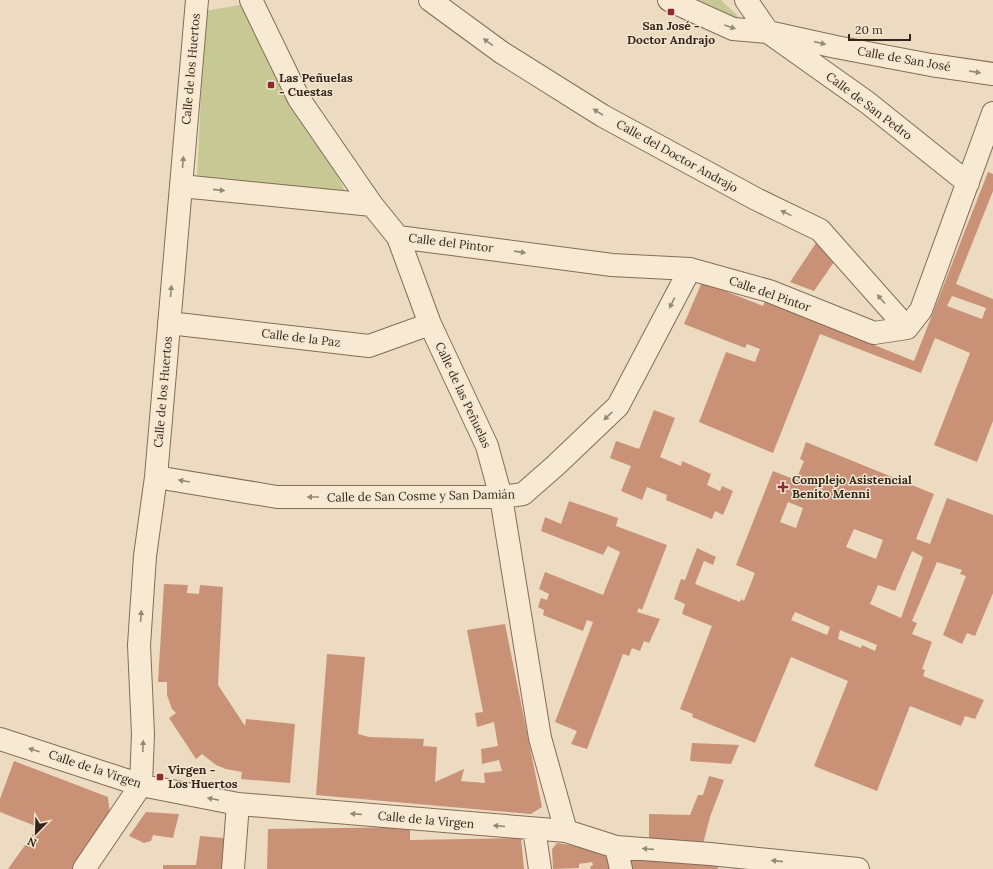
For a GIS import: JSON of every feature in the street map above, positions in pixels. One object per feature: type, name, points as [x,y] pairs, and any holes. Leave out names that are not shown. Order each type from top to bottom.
[{"type":"street","name":"Calle de los Huertos","points":[[141,785],[143,734],[139,645],[145,556],[156,477],[197,0]]},
{"type":"street","name":"Calle de las Peñuelas","points":[[251,0],[299,99],[372,205],[398,237],[430,324],[488,446],[501,497],[540,738],[566,832]]},
{"type":"street","name":"Calle del Doctor Andrajo","points":[[430,0],[501,52],[603,116],[756,199],[820,230],[907,328]]},
{"type":"street","name":"Calle de San José","points":[[669,0],[733,28],[768,32],[836,47],[931,65],[993,74]]},
{"type":"street","points":[[746,0],[768,32]]},
{"type":"street","points":[[768,32],[766,4],[769,0]]},
{"type":"street","name":"Calle de San Pedro","points":[[768,32],[868,103],[968,183]]},
{"type":"street","points":[[907,328],[921,310],[993,112]]},
{"type":"street","points":[[180,186],[372,205]]},
{"type":"street","name":"Calle del Pintor","points":[[398,237],[612,265],[690,269],[769,291],[874,333],[907,328]]},
{"type":"street","name":"Calle de San Cosme y San Damián","points":[[156,477],[276,498],[501,497],[523,494],[555,466],[618,406],[690,269]]},
{"type":"street","name":"Calle de la Paz","points":[[169,323],[369,346],[430,324]]},
{"type":"street","name":"Calle de la Virgen","points":[[0,739],[141,785],[238,804],[566,832],[616,847],[710,854],[858,869]]},
{"type":"street","points":[[84,869],[141,785]]},
{"type":"street","points":[[233,869],[238,804]]},
{"type":"street","points":[[534,829],[540,869]]},
{"type":"street","points":[[616,847],[621,869]]},
{"type":"green space","points":[[695,0],[721,0],[744,22]]},
{"type":"green space","points":[[245,4],[347,194],[197,178],[205,11]]},
{"type":"building","points":[[988,172],[993,174],[993,191],[956,284],[993,299],[993,421],[977,462],[934,445],[970,353],[935,338],[921,373],[820,334],[773,453],[699,422],[726,352],[755,362],[760,349],[747,344],[745,348],[684,324],[702,282],[763,306],[765,301],[914,361]],"holes":[[[952,296],[986,308],[982,319],[947,306]]]},
{"type":"building","points":[[816,243],[834,262],[814,291],[790,282]]},
{"type":"building","points":[[654,410],[675,418],[660,457],[681,466],[682,461],[711,474],[707,485],[720,491],[722,486],[733,491],[723,515],[715,511],[712,519],[666,500],[667,495],[647,487],[642,500],[621,491],[631,466],[610,458],[616,441],[639,449]]},
{"type":"building","points":[[806,442],[934,494],[916,539],[930,544],[947,498],[993,515],[993,593],[975,636],[967,633],[962,644],[943,635],[966,576],[960,574],[962,570],[937,562],[912,621],[917,623],[912,634],[932,642],[922,669],[925,670],[923,676],[984,700],[975,719],[965,716],[961,726],[910,706],[877,791],[814,766],[848,681],[791,657],[755,743],[692,717],[693,714],[680,709],[712,626],[682,614],[685,604],[674,599],[681,579],[685,580],[697,548],[716,557],[713,565],[704,561],[695,584],[740,602],[741,599],[744,601],[755,573],[736,565],[773,471],[796,480],[804,461],[800,459]],"holes":[[[788,502],[803,508],[796,528],[780,522]],[[854,529],[883,540],[876,559],[846,547]],[[912,551],[923,557],[901,618],[870,604],[878,585],[895,591]],[[795,612],[830,627],[827,635],[791,620]],[[840,630],[877,645],[875,651],[862,645],[861,648],[838,639]]]},
{"type":"building","points":[[569,501],[618,518],[616,526],[667,545],[642,610],[639,608],[637,612],[660,619],[649,643],[644,641],[640,651],[632,648],[629,656],[623,654],[587,749],[571,744],[577,731],[555,722],[593,622],[587,620],[583,631],[543,615],[544,610],[538,607],[541,598],[547,600],[549,594],[539,589],[545,572],[603,595],[620,552],[608,546],[603,555],[541,531],[545,517],[561,524]]},
{"type":"building","points":[[164,584],[188,585],[187,593],[199,594],[200,585],[223,587],[218,685],[245,726],[246,719],[295,724],[290,783],[241,779],[242,772],[226,769],[216,765],[202,754],[196,759],[169,718],[176,713],[172,709],[167,695],[167,682],[158,682]]},
{"type":"building","points":[[505,624],[542,807],[531,814],[316,795],[327,654],[365,657],[358,734],[369,737],[424,739],[423,746],[437,747],[435,782],[464,769],[461,781],[485,783],[484,773],[502,771],[499,760],[482,764],[481,749],[498,746],[494,722],[477,727],[475,713],[483,712],[467,630]]},
{"type":"building","points":[[692,743],[739,745],[731,764],[690,761]]},
{"type":"building","points":[[14,761],[108,797],[110,815],[72,869],[8,869],[38,827],[0,812],[0,799]]},
{"type":"building","points":[[709,776],[724,780],[710,817],[703,844],[649,839],[649,814],[690,815],[698,795],[703,795]]},
{"type":"building","points":[[146,812],[179,814],[173,838],[153,835],[151,841],[144,843],[129,836]]},
{"type":"building","points":[[410,827],[410,840],[521,838],[524,869],[267,869],[268,829]]},
{"type":"building","points":[[200,836],[224,838],[223,869],[163,869],[163,865],[196,865]]},
{"type":"building","points":[[557,843],[602,850],[608,853],[612,869],[591,869],[590,867],[593,865],[592,862],[579,864],[579,868],[553,869],[552,849]]},
{"type":"building","points":[[624,857],[719,863],[718,869],[626,869]]},
{"type":"place","name":"San José - Doctor Andrajo","points":[[671,12]]},
{"type":"place","name":"Las Peñuelas - Cuestas","points":[[271,85]]},
{"type":"place","name":"Complejo Asistencial Benito Menni","points":[[783,487]]},
{"type":"place","name":"Virgen - Los Huertos","points":[[160,777]]}]
